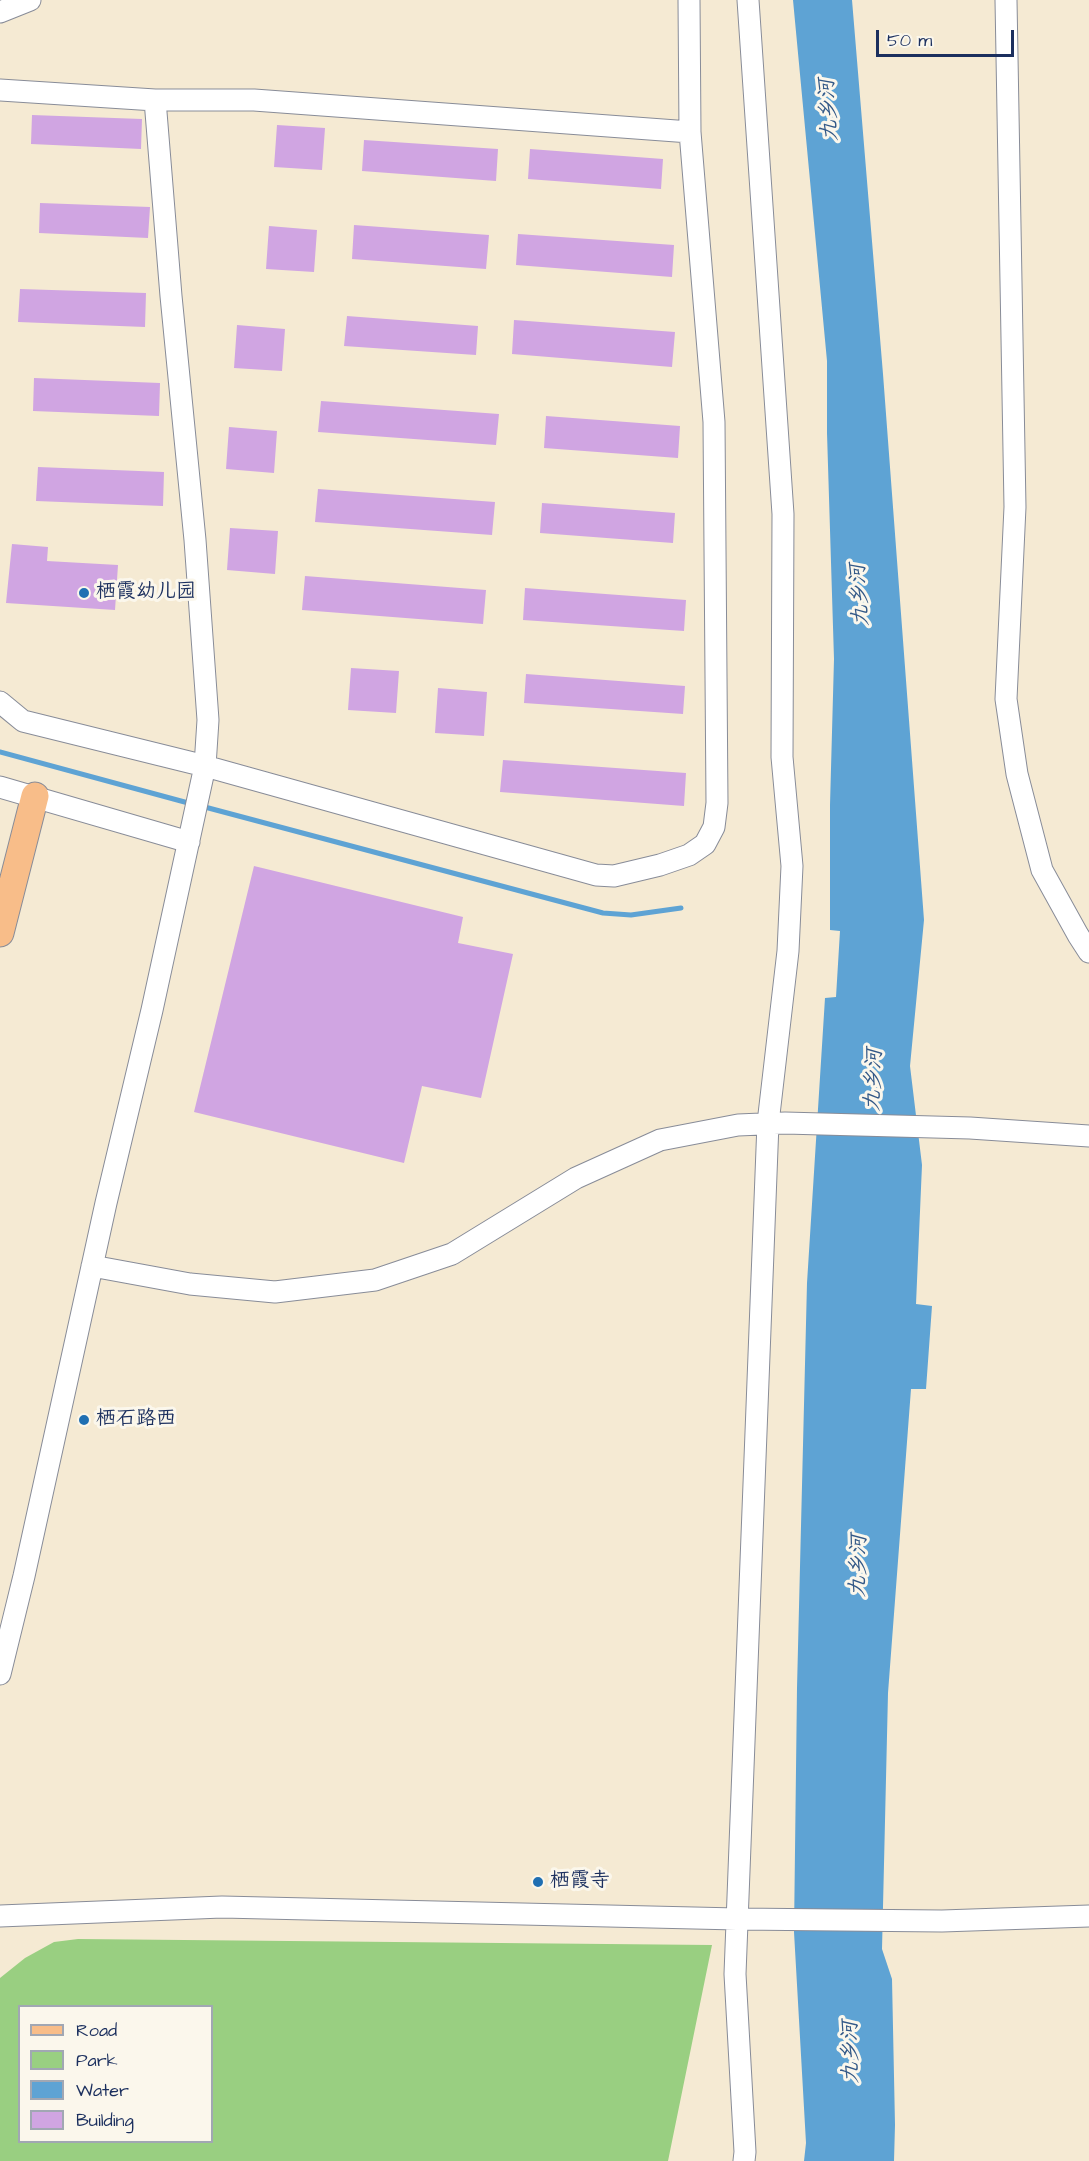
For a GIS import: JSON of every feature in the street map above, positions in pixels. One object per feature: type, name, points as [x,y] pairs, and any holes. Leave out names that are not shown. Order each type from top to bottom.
[{"type":"main road","points":[[0,933],[35,796]]},
{"type":"street","points":[[0,12],[30,0]]},
{"type":"street","points":[[0,702],[23,721],[203,775],[596,875],[614,876],[660,865],[689,855],[705,844],[714,827],[717,803],[714,422],[690,132],[689,0]]},
{"type":"street","points":[[744,2161],[735,1974],[737,1918],[792,866],[782,757],[783,514],[748,0]]},
{"type":"street","points":[[1006,0],[1015,507],[1005,699],[1017,774],[1042,870],[1089,952]]},
{"type":"street","points":[[0,90],[155,100],[254,100],[690,132]]},
{"type":"street","points":[[0,1674],[24,1576],[203,775],[208,720],[195,540],[171,296],[155,100]]},
{"type":"street","points":[[0,787],[190,836]]},
{"type":"street","points":[[92,1266],[190,1284],[275,1292],[375,1280],[452,1254],[576,1178],[660,1140],[738,1125],[777,1123],[970,1128],[1089,1136]]},
{"type":"street","points":[[0,1916],[222,1907],[942,1921],[1089,1916]]},
{"type":"green space","points":[[78,1939],[712,1945],[668,2161],[0,2161],[0,1978],[25,1958],[54,1942]]},
{"type":"water","name":"九乡河","points":[[793,0],[852,0],[924,920],[910,1066],[922,1165],[916,1304],[932,1306],[926,1389],[911,1389],[888,1693],[882,1949],[892,1979],[894,2161],[804,2161],[806,2143],[794,1932],[797,1688],[807,1283],[825,998],[836,997],[840,931],[830,930],[830,805],[834,659],[827,361]]},
{"type":"building","points":[[32,115],[142,119],[141,149],[31,144]]},
{"type":"building","points":[[277,125],[325,128],[322,170],[274,167]]},
{"type":"building","points":[[364,140],[498,149],[496,181],[362,171]]},
{"type":"building","points":[[530,149],[663,159],[661,189],[528,179]]},
{"type":"building","points":[[40,203],[150,207],[148,238],[39,233]]},
{"type":"building","points":[[354,225],[489,235],[486,269],[352,259]]},
{"type":"building","points":[[269,226],[317,230],[314,272],[266,269]]},
{"type":"building","points":[[518,234],[674,245],[672,277],[516,265]]},
{"type":"building","points":[[20,289],[146,293],[145,327],[18,322]]},
{"type":"building","points":[[347,316],[478,326],[476,355],[344,346]]},
{"type":"building","points":[[514,320],[675,332],[672,367],[512,354]]},
{"type":"building","points":[[237,325],[285,329],[282,371],[234,368]]},
{"type":"building","points":[[34,378],[160,383],[159,416],[33,411]]},
{"type":"building","points":[[321,401],[499,414],[496,445],[318,432]]},
{"type":"building","points":[[546,416],[680,426],[678,458],[544,448]]},
{"type":"building","points":[[229,427],[277,431],[274,473],[226,469]]},
{"type":"building","points":[[38,467],[164,472],[163,506],[36,501]]},
{"type":"building","points":[[318,489],[495,502],[492,535],[315,522]]},
{"type":"building","points":[[542,503],[675,513],[673,543],[540,533]]},
{"type":"building","points":[[230,528],[278,531],[275,574],[227,570]]},
{"type":"building","points":[[12,544],[48,547],[47,561],[118,565],[115,610],[6,603]]},
{"type":"building","points":[[305,576],[486,590],[483,624],[302,610]]},
{"type":"building","points":[[525,588],[686,600],[684,631],[523,620]]},
{"type":"building","points":[[351,668],[399,671],[396,713],[348,710]]},
{"type":"building","points":[[526,674],[685,686],[683,714],[524,703]]},
{"type":"building","points":[[438,688],[487,692],[484,736],[435,733]]},
{"type":"building","points":[[503,760],[686,773],[684,806],[500,792]]},
{"type":"building","points":[[254,866],[463,917],[458,943],[513,954],[481,1098],[422,1086],[404,1163],[194,1112]]},
{"type":"waterway","points":[[0,752],[192,804]]},
{"type":"waterway","points":[[201,806],[603,913],[631,915],[681,908]]},
{"type":"place","name":"栖霞幼儿园","points":[[84,593]]},
{"type":"place","name":"栖石路西","points":[[84,1420]]},
{"type":"place","name":"栖霞寺","points":[[538,1882]]}]
